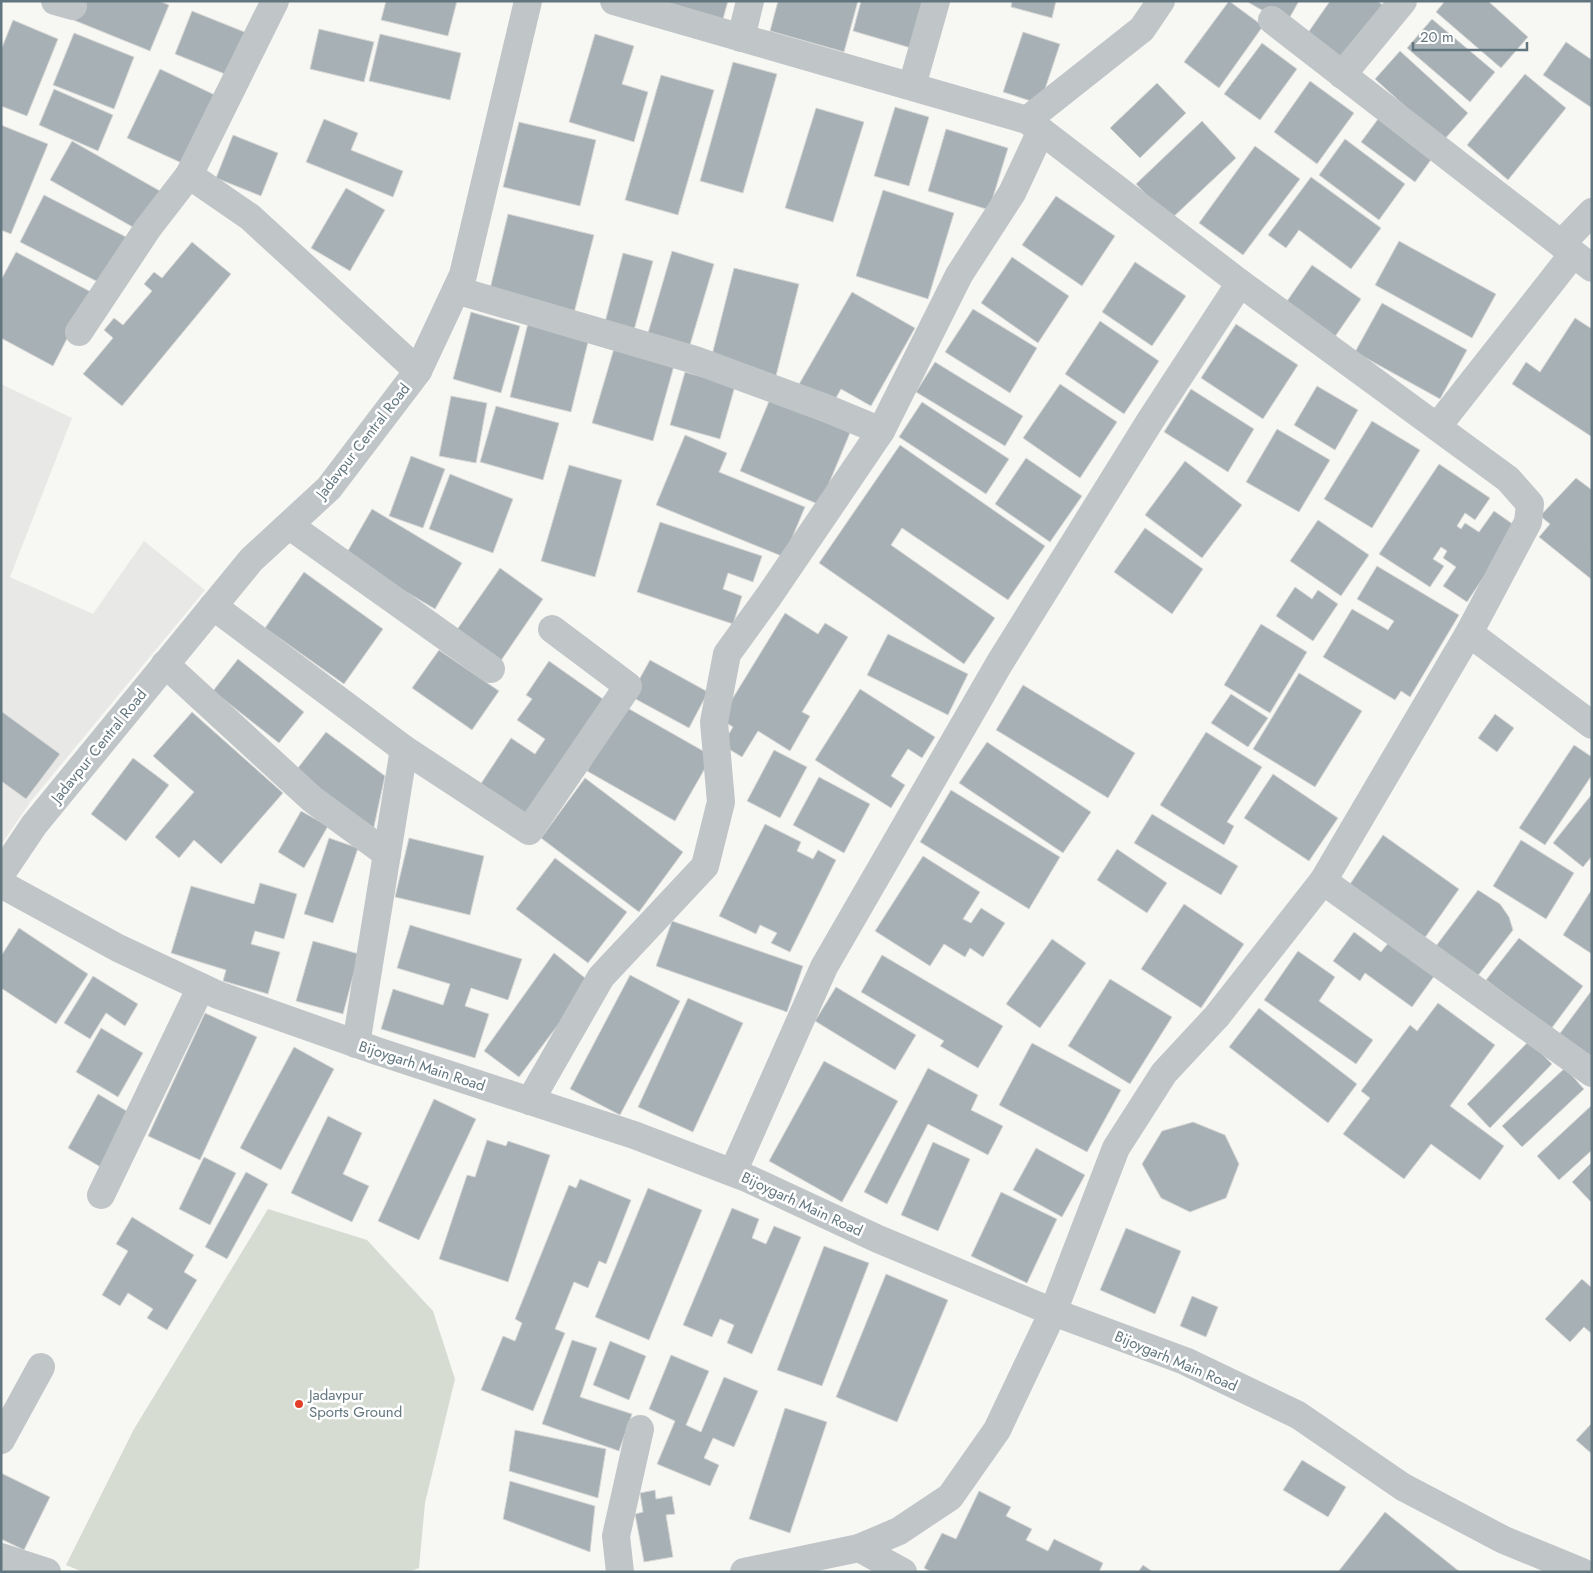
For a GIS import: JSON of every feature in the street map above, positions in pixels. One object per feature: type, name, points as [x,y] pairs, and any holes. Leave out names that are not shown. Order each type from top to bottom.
[{"type":"street","points":[[79,332],[148,228],[189,175],[275,1]]},
{"type":"street","name":"Jadavpur Central Road","points":[[1,874],[34,825],[251,560],[329,488],[418,371],[463,275],[528,1]]},
{"type":"street","points":[[614,1],[912,86],[1034,125],[1240,283],[1508,479],[1530,504],[1528,522],[1468,633],[1323,881],[1217,1016],[1164,1073],[1116,1148],[1053,1312],[997,1430],[950,1496],[899,1531],[860,1548],[744,1572]]},
{"type":"street","points":[[741,38],[750,1]]},
{"type":"street","points":[[912,86],[936,1]]},
{"type":"street","points":[[530,1101],[601,977],[705,866],[720,802],[714,722],[728,654],[770,596],[881,431],[958,275],[1012,193],[1034,125],[1142,28],[1161,1]]},
{"type":"street","points":[[1342,75],[1403,1]]},
{"type":"street","points":[[1272,20],[1575,255]]},
{"type":"street","points":[[189,175],[250,217],[418,371]]},
{"type":"street","points":[[1437,427],[1575,255],[1592,212]]},
{"type":"street","points":[[733,1172],[824,967],[999,664],[1150,421],[1240,283]]},
{"type":"street","points":[[456,290],[695,360],[828,409],[881,431]]},
{"type":"street","points":[[290,526],[490,669]]},
{"type":"street","points":[[213,606],[404,748],[529,831],[628,686],[552,629]]},
{"type":"street","points":[[1468,633],[1592,725]]},
{"type":"street","points":[[165,664],[312,799],[386,854]]},
{"type":"street","points":[[356,1044],[404,748]]},
{"type":"street","points":[[1323,881],[1592,1072]]},
{"type":"street","name":"Bijoygarh Main Road","points":[[1,884],[118,948],[218,995],[356,1044],[634,1135],[733,1172],[878,1239],[1053,1312],[1185,1361],[1298,1415],[1403,1487],[1504,1540],[1583,1568]]},
{"type":"street","points":[[101,1195],[201,987]]},
{"type":"street","points":[[1,1440],[41,1368]]},
{"type":"street","points":[[620,1572],[616,1536],[640,1428]]},
{"type":"street","points":[[860,1548],[903,1572]]},
{"type":"shaded area","points":[[1,384],[72,418],[10,577],[93,614],[144,541],[205,590],[31,801],[1,845]]},
{"type":"shaded area","name":"Jadavpur Sports Ground","points":[[268,1209],[367,1240],[433,1311],[455,1379],[425,1503],[419,1568],[408,1572],[83,1572],[66,1565],[134,1429]]},
{"type":"building","points":[[79,1],[159,1],[169,5],[150,51],[71,19]]},
{"type":"building","points":[[386,1],[457,1],[448,36],[381,20]]},
{"type":"building","points":[[662,1],[728,1],[723,19]]},
{"type":"building","points":[[778,1],[858,1],[844,52],[770,31]]},
{"type":"building","points":[[861,1],[925,1],[911,48],[853,31]]},
{"type":"building","points":[[1012,1],[1056,1],[1052,18],[1011,7]]},
{"type":"building","points":[[1229,1],[1263,26],[1219,88],[1184,62]]},
{"type":"building","points":[[1246,1],[1299,1],[1286,24]]},
{"type":"building","points":[[1330,1],[1377,1],[1387,8],[1347,66],[1305,37]]},
{"type":"building","points":[[1445,1],[1488,1],[1528,37],[1501,68],[1436,12]]},
{"type":"building","points":[[192,11],[252,35],[235,78],[175,54]]},
{"type":"building","points":[[1432,19],[1495,72],[1470,102],[1407,48]]},
{"type":"building","points":[[13,20],[58,39],[27,116],[1,106],[1,50]]},
{"type":"building","points":[[319,29],[374,42],[364,82],[310,69]]},
{"type":"building","points":[[1023,32],[1060,44],[1040,104],[1003,92]]},
{"type":"building","points":[[74,33],[134,57],[114,109],[53,85]]},
{"type":"building","points":[[380,34],[461,53],[450,100],[369,81]]},
{"type":"building","points":[[595,34],[634,46],[622,84],[648,92],[634,142],[569,122]]},
{"type":"building","points":[[1566,42],[1592,60],[1592,108],[1543,75]]},
{"type":"building","points":[[1262,43],[1297,69],[1260,120],[1224,94]]},
{"type":"building","points":[[1400,51],[1468,113],[1443,141],[1375,79]]},
{"type":"building","points":[[733,62],[777,74],[743,193],[700,181]]},
{"type":"building","points":[[160,69],[217,96],[184,164],[127,138]]},
{"type":"building","points":[[1525,74],[1566,108],[1508,180],[1467,145]]},
{"type":"building","points":[[661,75],[714,90],[678,215],[625,200]]},
{"type":"building","points":[[1310,81],[1354,113],[1317,164],[1274,132]]},
{"type":"building","points":[[1157,83],[1186,113],[1140,158],[1110,128]]},
{"type":"building","points":[[54,89],[113,115],[98,151],[39,125]]},
{"type":"building","points":[[895,107],[929,117],[909,186],[874,176]]},
{"type":"building","points":[[816,108],[864,122],[833,222],[785,208]]},
{"type":"building","points":[[1384,111],[1438,150],[1415,182],[1361,142]]},
{"type":"building","points":[[324,119],[358,133],[351,150],[403,171],[393,197],[306,162]]},
{"type":"building","points":[[1202,121],[1236,158],[1170,220],[1136,184]]},
{"type":"building","points":[[519,122],[596,140],[580,206],[503,187]]},
{"type":"building","points":[[1,125],[48,144],[11,234],[1,230]]},
{"type":"building","points":[[946,129],[1008,148],[989,210],[928,191]]},
{"type":"building","points":[[233,135],[278,153],[261,196],[216,178]]},
{"type":"building","points":[[1345,139],[1405,184],[1379,220],[1319,175]]},
{"type":"building","points":[[72,141],[160,191],[138,230],[50,180]]},
{"type":"building","points":[[1255,146],[1300,179],[1243,255],[1199,223]]},
{"type":"building","points":[[1311,177],[1381,228],[1351,269],[1299,230],[1286,248],[1268,235]]},
{"type":"building","points":[[346,188],[385,210],[350,271],[311,248]]},
{"type":"building","points":[[883,190],[954,213],[928,299],[856,276]]},
{"type":"building","points":[[44,195],[128,238],[104,285],[20,242]]},
{"type":"building","points":[[1056,196],[1115,236],[1082,286],[1022,245]]},
{"type":"building","points":[[508,214],[594,235],[574,313],[489,293]]},
{"type":"building","points":[[1399,241],[1496,294],[1472,338],[1375,285]]},
{"type":"building","points":[[192,242],[231,274],[122,406],[83,374],[113,338],[104,330],[114,318],[123,325],[152,291],[144,284],[154,272],[162,278]]},
{"type":"building","points":[[672,251],[714,264],[690,345],[648,333]]},
{"type":"building","points":[[16,252],[91,292],[53,366],[1,338],[1,280]]},
{"type":"building","points":[[623,253],[653,261],[634,330],[605,322]]},
{"type":"building","points":[[1012,257],[1069,296],[1038,343],[981,303]]},
{"type":"building","points":[[1135,262],[1186,296],[1152,346],[1102,312]]},
{"type":"building","points":[[1312,265],[1361,299],[1334,338],[1285,304]]},
{"type":"building","points":[[734,268],[799,284],[776,376],[711,359]]},
{"type":"building","points":[[852,292],[915,328],[871,406],[841,389],[832,405],[798,386]]},
{"type":"building","points":[[1382,303],[1467,350],[1440,399],[1355,352]]},
{"type":"building","points":[[973,309],[1037,348],[1010,393],[945,352]]},
{"type":"building","points":[[471,312],[520,326],[501,393],[453,379]]},
{"type":"building","points":[[1575,318],[1592,329],[1592,437],[1512,384],[1526,362],[1540,372]]},
{"type":"building","points":[[529,319],[590,334],[571,412],[510,397]]},
{"type":"building","points":[[1100,321],[1159,361],[1124,414],[1065,374]]},
{"type":"building","points":[[1236,324],[1298,365],[1263,419],[1201,378]]},
{"type":"building","points":[[615,345],[675,362],[653,441],[592,423]]},
{"type":"building","points":[[935,362],[1023,416],[1005,446],[916,392]]},
{"type":"building","points":[[685,372],[735,386],[720,439],[670,425]]},
{"type":"building","points":[[1060,384],[1117,422],[1080,478],[1023,438]]},
{"type":"building","points":[[1317,386],[1358,410],[1335,450],[1294,425]]},
{"type":"building","points":[[1191,389],[1254,429],[1228,472],[1164,432]]},
{"type":"building","points":[[772,394],[852,428],[820,505],[740,471]]},
{"type":"building","points":[[451,396],[487,403],[476,463],[439,456]]},
{"type":"building","points":[[922,402],[1009,459],[986,494],[899,437]]},
{"type":"building","points":[[496,406],[559,423],[543,480],[480,462]]},
{"type":"building","points":[[1372,421],[1420,450],[1372,528],[1324,499]]},
{"type":"building","points":[[1277,429],[1330,460],[1299,512],[1246,482]]},
{"type":"building","points":[[685,435],[727,453],[719,472],[805,507],[784,557],[656,505]]},
{"type":"building","points":[[900,445],[1045,546],[1008,600],[902,528],[891,545],[995,618],[964,664],[819,563]]},
{"type":"building","points":[[411,456],[445,469],[423,528],[389,516]]},
{"type":"building","points":[[1026,458],[1082,496],[1050,542],[995,504]]},
{"type":"building","points":[[1185,461],[1242,505],[1202,558],[1145,515]]},
{"type":"building","points":[[1439,464],[1490,498],[1475,520],[1465,513],[1457,526],[1461,529],[1465,523],[1479,532],[1494,511],[1517,527],[1467,602],[1443,586],[1456,567],[1443,558],[1447,551],[1441,547],[1433,559],[1444,566],[1430,587],[1379,554]]},
{"type":"building","points":[[569,465],[622,480],[595,577],[541,561]]},
{"type":"building","points":[[450,474],[513,499],[493,553],[429,529]]},
{"type":"building","points":[[1576,478],[1592,490],[1591,579],[1539,537],[1550,524],[1540,516]]},
{"type":"building","points":[[372,509],[462,563],[435,609],[345,556]]},
{"type":"building","points":[[1318,520],[1369,555],[1341,596],[1290,561]]},
{"type":"building","points":[[660,522],[762,556],[753,582],[728,573],[723,589],[742,596],[733,624],[637,592]]},
{"type":"building","points":[[1145,528],[1203,569],[1172,614],[1114,572]]},
{"type":"building","points":[[1377,566],[1459,615],[1410,697],[1401,691],[1395,700],[1323,657],[1352,609],[1388,630],[1394,621],[1357,599]]},
{"type":"building","points":[[500,568],[543,599],[500,662],[456,631]]},
{"type":"building","points":[[304,572],[383,629],[344,684],[265,628]]},
{"type":"building","points":[[1295,587],[1312,599],[1318,590],[1338,604],[1313,641],[1276,616]]},
{"type":"building","points":[[785,613],[818,634],[825,623],[848,637],[802,712],[810,716],[790,751],[758,731],[742,757],[722,745],[733,727],[720,719]]},
{"type":"building","points":[[1261,624],[1307,652],[1270,713],[1224,685]]},
{"type":"building","points":[[888,634],[968,674],[948,715],[867,675]]},
{"type":"building","points":[[439,650],[499,691],[472,730],[412,688]]},
{"type":"building","points":[[238,659],[304,712],[279,743],[213,691]]},
{"type":"building","points":[[650,660],[708,692],[689,728],[630,696]]},
{"type":"building","points":[[549,661],[610,704],[531,820],[480,785],[511,738],[535,754],[545,739],[517,720],[532,699],[526,695]]},
{"type":"building","points":[[1299,673],[1362,711],[1315,787],[1253,749]]},
{"type":"building","points":[[1023,685],[1135,753],[1108,798],[996,730]]},
{"type":"building","points":[[860,689],[935,737],[922,758],[908,749],[891,776],[905,785],[891,808],[815,760]]},
{"type":"building","points":[[1231,694],[1268,718],[1248,747],[1211,723]]},
{"type":"building","points":[[624,706],[712,756],[675,821],[587,771]]},
{"type":"building","points":[[1,711],[60,754],[26,799],[1,781]]},
{"type":"building","points":[[192,712],[283,793],[221,864],[194,840],[179,858],[155,837],[194,792],[153,756]]},
{"type":"building","points":[[1495,714],[1514,728],[1497,752],[1478,738]]},
{"type":"building","points":[[326,732],[385,776],[373,831],[294,773]]},
{"type":"building","points":[[1206,732],[1262,767],[1227,822],[1234,826],[1224,845],[1160,805]]},
{"type":"building","points":[[987,742],[1091,812],[1063,853],[959,783]]},
{"type":"building","points":[[1574,745],[1592,757],[1592,775],[1545,845],[1519,828]]},
{"type":"building","points":[[774,750],[807,767],[780,818],[747,801]]},
{"type":"building","points":[[133,758],[169,785],[126,841],[91,814]]},
{"type":"building","points":[[1273,774],[1338,818],[1309,861],[1244,818]]},
{"type":"building","points":[[819,777],[870,804],[844,853],[793,825]]},
{"type":"building","points":[[585,778],[683,852],[639,912],[541,838]]},
{"type":"building","points":[[951,790],[1060,857],[1029,909],[920,842]]},
{"type":"building","points":[[1592,794],[1592,856],[1583,867],[1553,843]]},
{"type":"building","points":[[301,811],[328,826],[304,868],[278,852]]},
{"type":"building","points":[[1152,814],[1238,866],[1221,895],[1134,843]]},
{"type":"building","points":[[765,824],[801,842],[797,851],[813,859],[818,850],[836,860],[790,952],[771,943],[777,933],[760,925],[756,934],[719,916]]},
{"type":"building","points":[[1383,835],[1459,889],[1424,939],[1348,887]]},
{"type":"building","points":[[329,838],[358,848],[333,923],[304,914]]},
{"type":"building","points":[[409,838],[484,856],[470,915],[395,897]]},
{"type":"building","points":[[1521,840],[1574,873],[1546,919],[1493,886]]},
{"type":"building","points":[[1117,849],[1167,883],[1147,913],[1097,880]]},
{"type":"building","points":[[923,856],[980,892],[963,919],[971,923],[981,908],[1005,923],[983,957],[970,948],[965,957],[944,944],[930,966],[875,931]]},
{"type":"building","points":[[555,858],[627,912],[588,963],[516,909]]},
{"type":"building","points":[[260,883],[297,894],[284,939],[255,931],[251,944],[280,952],[268,994],[223,981],[226,970],[171,953],[191,886],[254,904]]},
{"type":"building","points":[[1592,889],[1592,954],[1563,935]]},
{"type":"building","points":[[1478,890],[1500,904],[1509,917],[1513,930],[1477,977],[1436,946]]},
{"type":"building","points":[[1184,904],[1244,944],[1201,1008],[1141,969]]},
{"type":"building","points":[[672,921],[803,966],[787,1012],[656,966]]},
{"type":"building","points":[[410,925],[522,959],[508,1000],[471,988],[465,1006],[489,1014],[475,1058],[381,1029],[393,989],[443,1005],[450,984],[397,968]]},
{"type":"building","points":[[19,928],[88,974],[56,1024],[1,988],[1,956]]},
{"type":"building","points":[[1354,932],[1381,952],[1389,942],[1435,975],[1412,1007],[1365,973],[1360,981],[1333,961]]},
{"type":"building","points":[[1519,938],[1583,986],[1551,1029],[1486,980]]},
{"type":"building","points":[[1052,939],[1086,963],[1040,1028],[1006,1004]]},
{"type":"building","points":[[313,941],[359,954],[343,1014],[296,1001]]},
{"type":"building","points":[[1298,951],[1335,977],[1319,1001],[1373,1040],[1356,1064],[1264,1000]]},
{"type":"building","points":[[554,953],[590,982],[519,1077],[484,1051]]},
{"type":"building","points":[[882,955],[1003,1026],[978,1068],[940,1046],[944,1041],[861,992]]},
{"type":"building","points":[[630,975],[680,1001],[620,1115],[570,1089]]},
{"type":"building","points":[[93,976],[138,1004],[125,1026],[106,1013],[90,1039],[64,1023]]},
{"type":"building","points":[[1110,979],[1172,1017],[1130,1084],[1068,1046]]},
{"type":"building","points":[[836,987],[916,1035],[895,1070],[815,1021]]},
{"type":"building","points":[[1592,990],[1592,1060],[1558,1036]]},
{"type":"building","points":[[688,998],[743,1023],[693,1132],[638,1107]]},
{"type":"building","points":[[1438,1003],[1495,1045],[1450,1106],[1504,1146],[1480,1180],[1431,1144],[1404,1179],[1343,1134],[1370,1098],[1361,1091],[1410,1025],[1417,1031]]},
{"type":"building","points":[[1259,1008],[1357,1084],[1328,1123],[1229,1047]]},
{"type":"building","points":[[205,1013],[257,1037],[200,1160],[148,1136]]},
{"type":"building","points":[[101,1028],[143,1053],[118,1097],[76,1072]]},
{"type":"building","points":[[1529,1041],[1552,1064],[1490,1128],[1467,1104]]},
{"type":"building","points":[[1032,1043],[1121,1090],[1087,1152],[999,1105]]},
{"type":"building","points":[[294,1047],[334,1069],[281,1170],[240,1148]]},
{"type":"building","points":[[824,1061],[898,1101],[842,1202],[769,1161]]},
{"type":"building","points":[[928,1068],[978,1095],[971,1110],[1003,1126],[988,1155],[928,1124],[887,1204],[864,1192]]},
{"type":"building","points":[[1565,1068],[1584,1089],[1522,1147],[1502,1126]]},
{"type":"building","points":[[98,1094],[135,1116],[104,1169],[68,1148]]},
{"type":"building","points":[[434,1099],[476,1119],[419,1240],[378,1221]]},
{"type":"building","points":[[1592,1105],[1592,1150],[1559,1180],[1537,1156]]},
{"type":"building","points":[[328,1116],[362,1133],[343,1174],[369,1186],[352,1222],[291,1193]]},
{"type":"building","points":[[1193,1122],[1225,1135],[1239,1164],[1226,1198],[1190,1212],[1161,1198],[1142,1164],[1162,1131]]},
{"type":"building","points":[[487,1140],[506,1146],[508,1141],[550,1155],[508,1282],[439,1259],[467,1175],[475,1177]]},
{"type":"building","points":[[933,1142],[970,1159],[938,1231],[901,1215]]},
{"type":"building","points":[[1036,1148],[1085,1175],[1062,1217],[1013,1190]]},
{"type":"building","points":[[204,1157],[236,1173],[210,1225],[179,1209]]},
{"type":"building","points":[[1592,1162],[1592,1203],[1572,1182]]},
{"type":"building","points":[[246,1172],[268,1184],[227,1259],[205,1247]]},
{"type":"building","points":[[580,1179],[631,1200],[606,1264],[599,1261],[588,1288],[574,1282],[555,1329],[565,1333],[533,1411],[481,1390],[503,1336],[515,1341],[522,1323],[515,1319],[569,1185],[576,1188]]},
{"type":"building","points":[[648,1188],[702,1210],[649,1340],[595,1317]]},
{"type":"building","points":[[1001,1192],[1057,1219],[1027,1283],[971,1256]]},
{"type":"building","points":[[732,1208],[759,1219],[752,1238],[766,1244],[774,1226],[801,1237],[752,1354],[727,1343],[734,1325],[720,1319],[712,1337],[683,1325]]},
{"type":"building","points":[[132,1217],[194,1255],[184,1272],[197,1280],[167,1330],[147,1318],[153,1309],[128,1293],[120,1306],[102,1295],[128,1251],[116,1244]]},
{"type":"building","points":[[1126,1228],[1181,1251],[1155,1314],[1100,1290]]},
{"type":"building","points":[[824,1246],[869,1263],[822,1386],[777,1370]]},
{"type":"building","points":[[886,1274],[948,1300],[897,1422],[836,1397]]},
{"type":"building","points":[[1582,1279],[1592,1288],[1592,1334],[1584,1327],[1570,1342],[1545,1319]]},
{"type":"building","points":[[1192,1296],[1218,1307],[1206,1337],[1180,1326]]},
{"type":"building","points":[[572,1340],[597,1348],[580,1397],[632,1414],[619,1451],[542,1424]]},
{"type":"building","points":[[610,1341],[646,1356],[629,1400],[593,1385]]},
{"type":"building","points":[[671,1355],[709,1371],[686,1425],[701,1432],[724,1377],[758,1391],[734,1447],[713,1438],[704,1458],[719,1465],[710,1486],[657,1464],[675,1421],[649,1409]]},
{"type":"building","points":[[785,1408],[827,1422],[790,1533],[749,1519]]},
{"type":"building","points":[[1592,1423],[1592,1454],[1576,1440]]},
{"type":"building","points":[[515,1430],[606,1449],[598,1498],[509,1471]]},
{"type":"building","points":[[1302,1460],[1346,1487],[1328,1517],[1283,1490]]},
{"type":"building","points":[[1,1473],[50,1497],[24,1550],[1,1539]]},
{"type":"building","points":[[510,1481],[595,1506],[590,1552],[503,1519]]},
{"type":"building","points":[[655,1490],[656,1499],[672,1496],[675,1514],[666,1515],[673,1557],[644,1562],[635,1514],[643,1512],[640,1493]]},
{"type":"building","points":[[979,1491],[1011,1507],[1006,1516],[1032,1529],[1026,1540],[1048,1551],[1054,1539],[1103,1563],[1099,1572],[931,1572],[924,1568],[942,1533],[956,1539]]},
{"type":"building","points":[[1385,1512],[1460,1572],[1338,1572]]},
{"type":"building","points":[[1143,1565],[1153,1572],[1138,1572]]},
{"type":"place","name":"Jadavpur Sports Ground","points":[[299,1404]]}]
